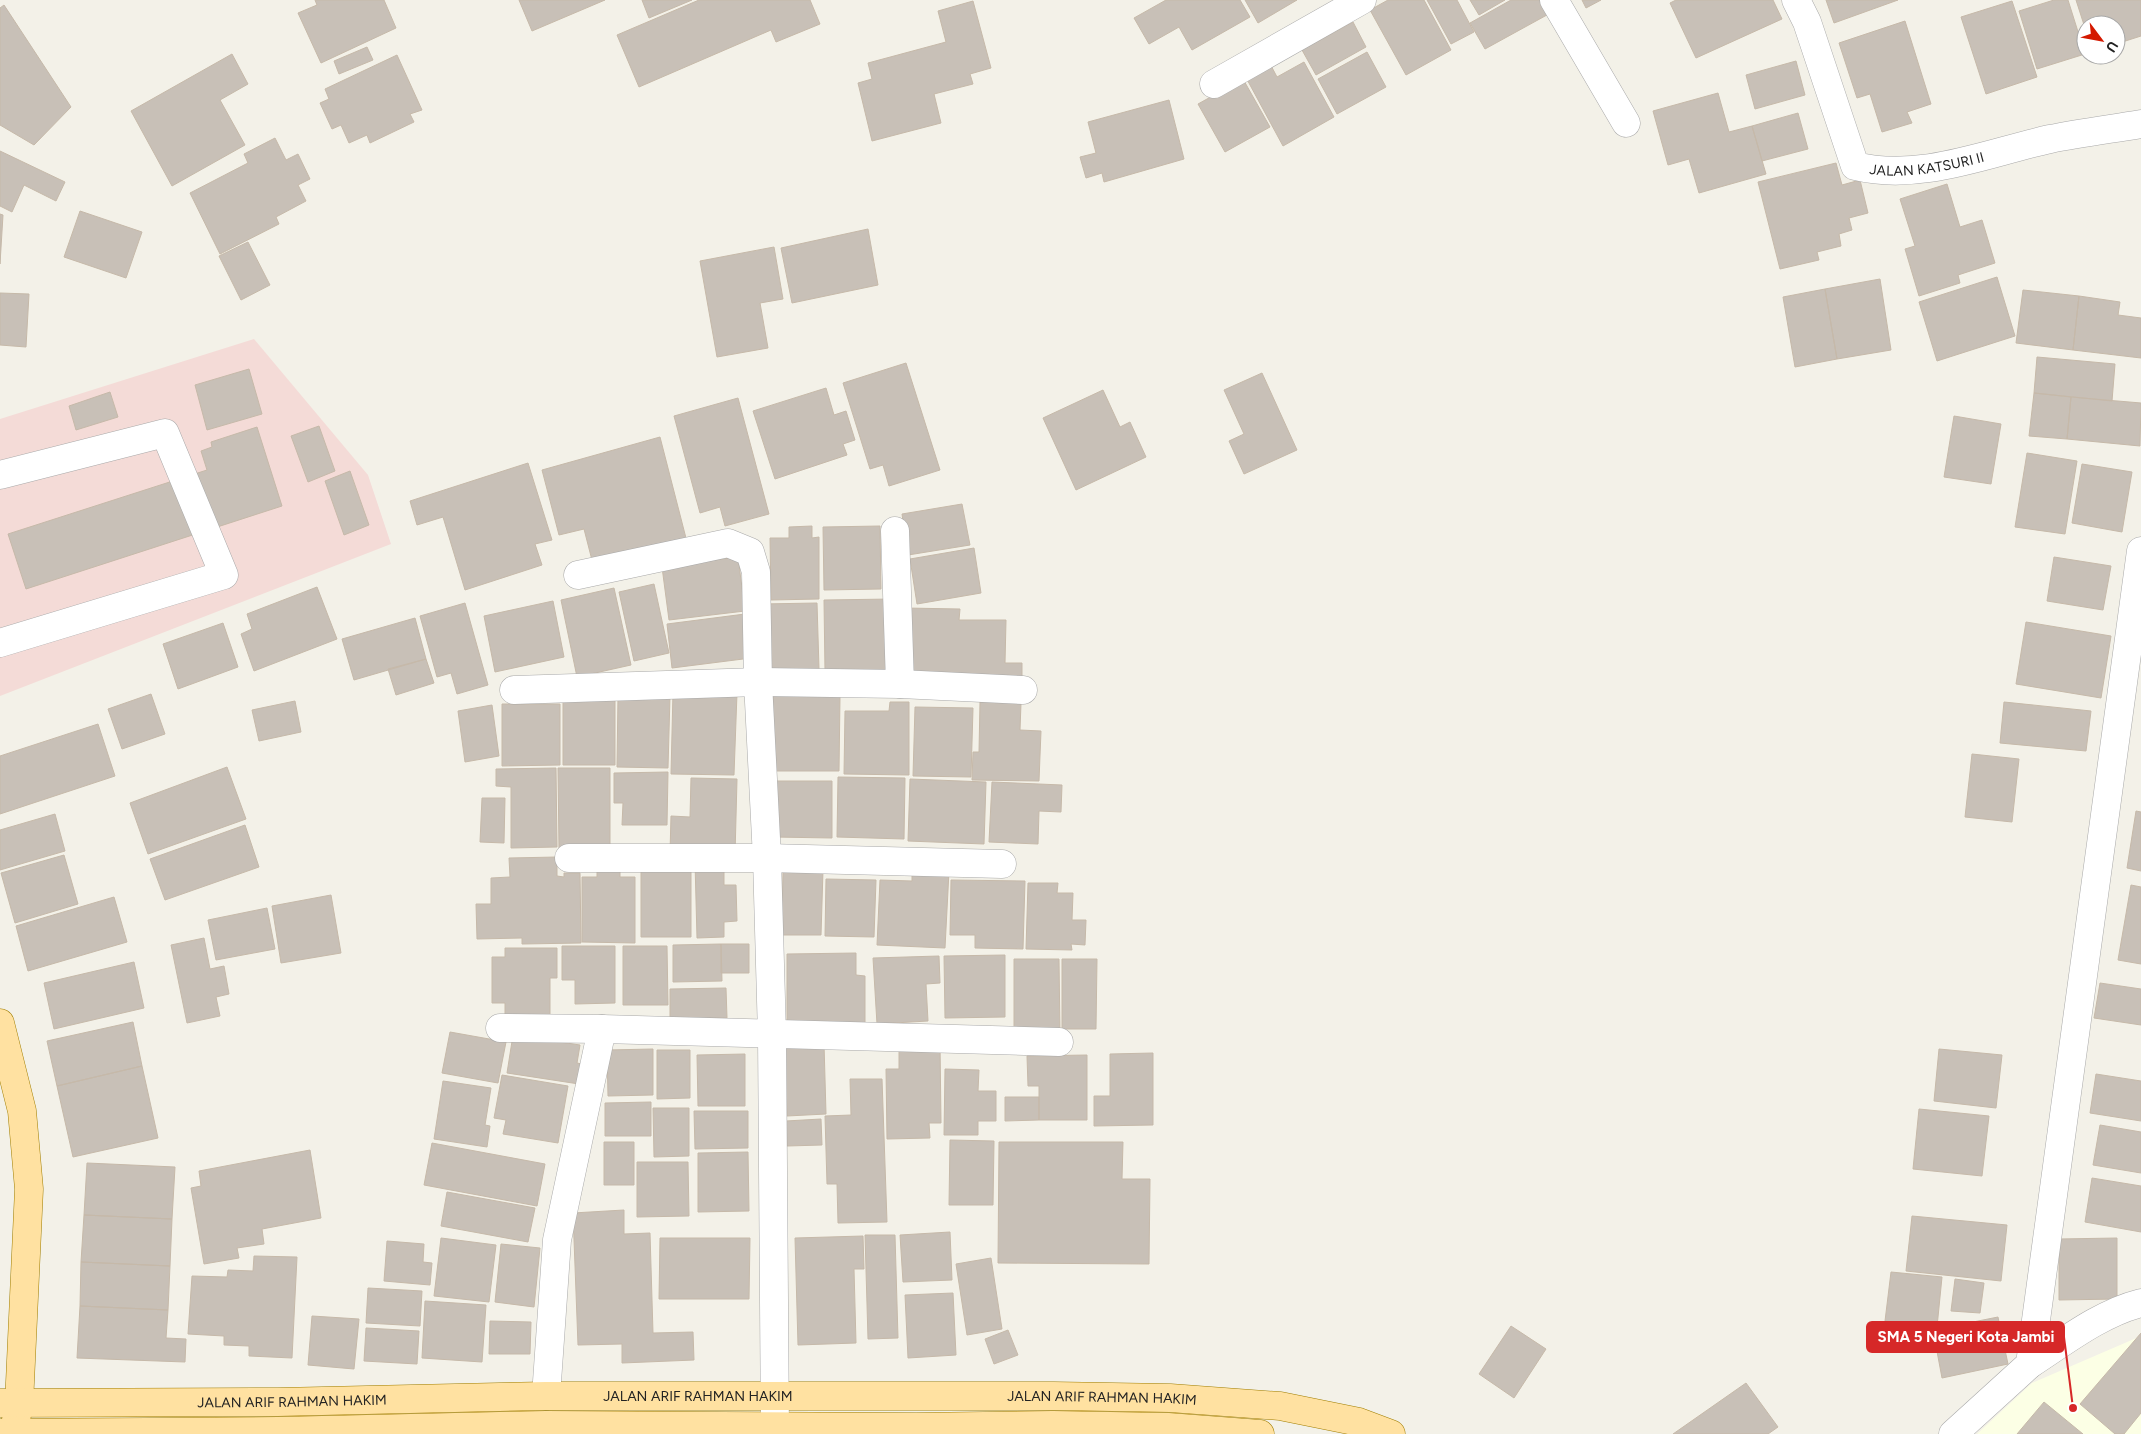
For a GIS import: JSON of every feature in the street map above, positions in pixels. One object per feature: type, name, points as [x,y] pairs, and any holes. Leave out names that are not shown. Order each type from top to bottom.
[{"type":"main road","points":[[0,1023],[22,1111],[29,1189],[10,1403],[14,1434]]},
{"type":"main road","name":"JALAN ARIF RAHMAN HAKIM","points":[[10,1403],[288,1402],[546,1396],[1054,1396],[1170,1398],[1280,1406],[1359,1422],[1391,1434]]},
{"type":"main road","name":"JALAN ARIF RAHMAN HAKIM","points":[[0,1432],[14,1434],[546,1425],[775,1430],[1053,1424],[1260,1434]]},
{"type":"street","points":[[1554,0],[1626,122]]},
{"type":"street","name":"JALAN KATSURI II","points":[[1796,0],[1807,22],[1854,166],[1873,170],[1925,169],[2052,139],[2141,124]]},
{"type":"street","points":[[1214,84],[1356,2]]},
{"type":"street","points":[[0,475],[165,433],[224,576],[0,643]]},
{"type":"street","points":[[895,531],[900,684]]},
{"type":"street","points":[[578,575],[728,543],[750,552],[756,572],[758,682],[767,858],[772,1036],[775,1430]]},
{"type":"street","points":[[2030,1364],[2141,550]]},
{"type":"street","points":[[514,690],[758,682],[900,684],[1023,690]]},
{"type":"street","points":[[569,858],[767,858],[1002,864]]},
{"type":"street","points":[[500,1028],[602,1029],[772,1036],[947,1038],[1059,1042]]},
{"type":"street","points":[[546,1396],[557,1240],[602,1029]]},
{"type":"street","points":[[1953,1434],[2030,1364],[2082,1330],[2128,1306],[2141,1303]]},
{"type":"shaded area","points":[[254,339],[368,475],[391,544],[0,696],[0,419]]},
{"type":"shaded area","points":[[2141,1336],[2141,1434],[1977,1434],[2032,1383]]},
{"type":"building","points":[[315,0],[384,0],[396,28],[321,63],[298,13],[317,5]]},
{"type":"building","points":[[519,0],[605,0],[532,31]]},
{"type":"building","points":[[642,0],[692,0],[649,18]]},
{"type":"building","points":[[699,0],[810,0],[820,24],[776,42],[771,30],[639,87],[617,35]]},
{"type":"building","points":[[1166,0],[1240,0],[1250,17],[1192,50],[1179,27],[1149,44],[1134,18]]},
{"type":"building","points":[[1245,0],[1297,0],[1258,23]]},
{"type":"building","points":[[1388,0],[1424,0],[1451,50],[1406,75],[1370,10]]},
{"type":"building","points":[[1427,0],[1457,0],[1474,32],[1451,44]]},
{"type":"building","points":[[1470,0],[1505,0],[1479,15]]},
{"type":"building","points":[[1511,0],[1550,0],[1556,10],[1485,49],[1470,23]]},
{"type":"building","points":[[1582,0],[1601,0],[1586,8]]},
{"type":"building","points":[[1676,0],[1773,0],[1782,19],[1696,58],[1670,3]]},
{"type":"building","points":[[1826,0],[1898,0],[1834,23]]},
{"type":"building","points":[[2054,0],[2068,0],[2076,25],[2076,57],[2037,69],[2019,11]]},
{"type":"building","points":[[2076,0],[2141,0],[2141,36],[2126,41],[2126,15],[2081,15]]},
{"type":"building","points":[[973,1],[991,68],[970,74],[973,84],[934,94],[941,123],[872,141],[858,83],[872,79],[868,63],[946,42],[938,11]]},
{"type":"building","points":[[2012,1],[2037,77],[1986,94],[1961,17]]},
{"type":"building","points":[[4,5],[71,107],[34,145],[0,125],[0,8]]},
{"type":"building","points":[[1905,21],[1931,104],[1907,112],[1912,123],[1882,132],[1870,94],[1857,98],[1839,43]]},
{"type":"building","points":[[1353,22],[1366,47],[1316,75],[1302,50]]},
{"type":"building","points":[[367,47],[373,60],[339,74],[334,61]]},
{"type":"building","points":[[1367,52],[1386,87],[1337,114],[1318,79]]},
{"type":"building","points":[[232,54],[248,84],[220,100],[245,145],[172,186],[131,111]]},
{"type":"building","points":[[397,55],[422,110],[410,114],[414,122],[370,143],[367,135],[349,143],[341,125],[332,129],[320,103],[329,99],[325,89]]},
{"type":"building","points":[[1267,58],[1277,77],[1304,62],[1334,117],[1283,146],[1243,72]]},
{"type":"building","points":[[1796,61],[1805,95],[1755,109],[1746,75]]},
{"type":"building","points":[[1243,79],[1270,127],[1225,152],[1198,104]]},
{"type":"building","points":[[1718,93],[1729,132],[1752,126],[1766,174],[1699,193],[1689,159],[1668,165],[1653,111]]},
{"type":"building","points":[[1169,100],[1184,159],[1104,182],[1102,173],[1086,178],[1080,157],[1096,153],[1088,122]]},
{"type":"building","points":[[1798,113],[1808,149],[1762,161],[1752,126]]},
{"type":"building","points":[[275,138],[286,160],[298,154],[310,179],[298,185],[306,201],[276,217],[279,224],[220,254],[190,193],[248,163],[244,154]]},
{"type":"building","points":[[0,151],[65,182],[56,201],[24,185],[12,212],[0,206]]},
{"type":"building","points":[[1836,163],[1842,185],[1860,180],[1868,213],[1849,218],[1852,230],[1839,234],[1841,246],[1817,252],[1819,260],[1780,269],[1758,182]]},
{"type":"building","points":[[1947,184],[1960,227],[1982,220],[1995,263],[1958,275],[1960,283],[1919,296],[1905,249],[1915,246],[1900,199]]},
{"type":"building","points":[[80,211],[142,232],[126,278],[64,257]]},
{"type":"building","points":[[0,214],[3,215],[0,264]]},
{"type":"building","points":[[868,229],[878,285],[792,303],[781,248]]},
{"type":"building","points":[[248,242],[270,285],[241,300],[219,256]]},
{"type":"building","points":[[774,247],[783,299],[760,303],[768,348],[717,357],[700,261]]},
{"type":"building","points":[[1997,277],[2015,336],[1937,361],[1919,302]]},
{"type":"building","points":[[1880,279],[1891,350],[1837,359],[1825,289]]},
{"type":"building","points":[[1825,289],[1837,359],[1795,367],[1783,297]]},
{"type":"building","points":[[2023,290],[2079,296],[2073,350],[2016,343]]},
{"type":"building","points":[[0,293],[29,294],[26,347],[0,345]]},
{"type":"building","points":[[2079,296],[2120,302],[2118,315],[2141,318],[2141,358],[2073,350]]},
{"type":"building","points":[[2037,357],[2115,364],[2112,401],[2034,393]]},
{"type":"building","points":[[906,363],[940,470],[889,486],[883,465],[870,469],[843,383]]},
{"type":"building","points":[[249,369],[262,414],[207,430],[195,385]]},
{"type":"building","points":[[1262,373],[1297,450],[1244,474],[1229,441],[1244,434],[1224,390]]},
{"type":"building","points":[[826,388],[834,415],[846,411],[855,440],[843,444],[847,455],[775,479],[753,411]]},
{"type":"building","points":[[1103,390],[1120,427],[1130,422],[1146,457],[1076,490],[1043,418]]},
{"type":"building","points":[[110,392],[118,417],[76,430],[69,406]]},
{"type":"building","points":[[2034,393],[2071,397],[2067,439],[2029,436]]},
{"type":"building","points":[[2071,397],[2141,403],[2140,446],[2067,439]]},
{"type":"building","points":[[738,398],[769,514],[725,526],[720,507],[700,513],[674,416]]},
{"type":"building","points":[[1954,416],[2001,424],[1991,484],[1944,477]]},
{"type":"building","points":[[319,426],[335,471],[308,482],[291,436]]},
{"type":"building","points":[[257,427],[282,506],[26,589],[8,534],[207,470],[201,451],[212,447],[211,442]]},
{"type":"building","points":[[660,437],[687,542],[594,568],[584,529],[559,535],[542,470]]},
{"type":"building","points":[[2027,453],[2077,461],[2065,534],[2015,527]]},
{"type":"building","points":[[528,463],[552,540],[535,544],[542,565],[465,590],[443,517],[417,525],[410,501]]},
{"type":"building","points":[[2082,464],[2132,472],[2122,532],[2072,523]]},
{"type":"building","points":[[350,471],[369,525],[344,535],[325,481]]},
{"type":"building","points":[[962,504],[970,545],[908,555],[902,514]]},
{"type":"building","points":[[812,526],[812,538],[819,537],[819,599],[771,600],[770,538],[789,538],[789,527]]},
{"type":"building","points":[[880,526],[881,589],[824,590],[823,527]]},
{"type":"building","points":[[974,548],[981,593],[917,604],[910,559]]},
{"type":"building","points":[[738,557],[745,611],[669,620],[662,567]]},
{"type":"building","points":[[2054,557],[2111,566],[2103,610],[2047,601]]},
{"type":"building","points":[[654,584],[669,653],[634,661],[619,592]]},
{"type":"building","points":[[317,587],[337,639],[254,671],[241,634],[252,629],[247,614]]},
{"type":"building","points":[[614,588],[631,665],[577,677],[561,600]]},
{"type":"building","points":[[892,599],[893,670],[825,671],[824,600]]},
{"type":"building","points":[[553,601],[564,657],[495,672],[484,616]]},
{"type":"building","points":[[465,603],[488,685],[457,694],[451,673],[437,677],[420,616]]},
{"type":"building","points":[[817,603],[819,669],[762,670],[761,604]]},
{"type":"building","points":[[905,608],[960,609],[959,620],[1006,620],[1005,663],[1022,663],[1022,677],[904,676]]},
{"type":"building","points":[[745,614],[751,658],[672,668],[667,624]]},
{"type":"building","points":[[415,618],[426,659],[354,680],[342,639]]},
{"type":"building","points":[[2026,622],[2111,636],[2101,698],[2016,684]]},
{"type":"building","points":[[223,623],[238,667],[178,689],[163,644]]},
{"type":"building","points":[[426,659],[434,683],[396,695],[388,669]]},
{"type":"building","points":[[673,692],[737,693],[734,775],[671,774]]},
{"type":"building","points":[[151,694],[165,734],[122,749],[108,709]]},
{"type":"building","points":[[773,695],[840,696],[839,771],[772,771]]},
{"type":"building","points":[[563,696],[615,697],[615,765],[563,765]]},
{"type":"building","points":[[618,696],[670,696],[668,768],[617,767]]},
{"type":"building","points":[[295,701],[301,732],[259,741],[252,710]]},
{"type":"building","points":[[890,702],[909,702],[909,775],[844,774],[845,711],[889,711]]},
{"type":"building","points":[[980,702],[1021,703],[1020,730],[1041,731],[1039,781],[972,780],[973,752],[979,752]]},
{"type":"building","points":[[2004,702],[2091,711],[2086,751],[2000,743]]},
{"type":"building","points":[[502,704],[560,704],[560,765],[502,766]]},
{"type":"building","points":[[492,705],[499,756],[465,762],[458,711]]},
{"type":"building","points":[[915,707],[973,708],[971,777],[913,776]]},
{"type":"building","points":[[98,724],[115,776],[0,814],[0,756]]},
{"type":"building","points":[[1972,754],[2019,759],[2012,822],[1965,817]]},
{"type":"building","points":[[227,767],[246,819],[148,854],[130,803]]},
{"type":"building","points":[[556,768],[557,847],[511,848],[511,787],[496,786],[496,769]]},
{"type":"building","points":[[558,768],[610,768],[610,848],[559,849]]},
{"type":"building","points":[[668,772],[667,825],[622,825],[623,803],[614,803],[614,773]]},
{"type":"building","points":[[838,777],[905,778],[904,839],[837,837]]},
{"type":"building","points":[[691,778],[737,779],[735,855],[670,853],[671,816],[690,817]]},
{"type":"building","points":[[910,779],[986,782],[984,844],[908,841]]},
{"type":"building","points":[[775,781],[832,781],[832,838],[774,837]]},
{"type":"building","points":[[992,782],[1062,785],[1061,812],[1039,811],[1038,844],[989,842]]},
{"type":"building","points":[[482,798],[505,798],[504,843],[480,842]]},
{"type":"building","points":[[2136,811],[2141,812],[2141,871],[2127,868]]},
{"type":"building","points":[[55,814],[65,851],[0,870],[0,830]]},
{"type":"building","points":[[245,825],[259,867],[165,900],[150,859]]},
{"type":"building","points":[[64,855],[78,904],[15,923],[1,873]]},
{"type":"building","points":[[557,857],[557,876],[564,877],[564,873],[580,873],[581,943],[522,944],[522,938],[477,939],[476,904],[491,904],[491,878],[510,877],[509,858]]},
{"type":"building","points":[[695,862],[724,862],[724,885],[736,885],[737,921],[724,922],[724,937],[697,938]]},
{"type":"building","points":[[597,867],[620,867],[620,877],[635,877],[635,943],[582,942],[582,877],[597,877]]},
{"type":"building","points":[[783,869],[823,870],[821,935],[782,935]]},
{"type":"building","points":[[912,869],[949,871],[945,948],[877,945],[880,880],[912,881]]},
{"type":"building","points":[[691,870],[691,937],[641,937],[641,871]]},
{"type":"building","points":[[826,879],[876,880],[874,937],[825,936]]},
{"type":"building","points":[[951,880],[1025,881],[1023,949],[975,948],[975,935],[950,935]]},
{"type":"building","points":[[1028,883],[1058,883],[1057,893],[1073,893],[1072,920],[1086,920],[1085,945],[1071,944],[1072,950],[1026,949]]},
{"type":"building","points":[[2131,885],[2141,887],[2141,964],[2118,960]]},
{"type":"building","points":[[331,895],[341,953],[281,963],[272,906]]},
{"type":"building","points":[[114,897],[127,942],[28,971],[16,926]]},
{"type":"building","points":[[267,908],[275,949],[216,960],[208,920]]},
{"type":"building","points":[[204,938],[210,969],[224,966],[229,994],[216,997],[220,1016],[187,1023],[171,945]]},
{"type":"building","points":[[721,944],[722,981],[673,982],[673,945]]},
{"type":"building","points":[[721,944],[749,944],[749,973],[721,973]]},
{"type":"building","points":[[562,946],[615,946],[615,1003],[575,1004],[575,980],[562,980]]},
{"type":"building","points":[[623,946],[667,946],[668,1005],[623,1005]]},
{"type":"building","points":[[505,948],[557,948],[557,978],[550,978],[550,1024],[505,1024],[505,1003],[492,1003],[492,957],[505,957]]},
{"type":"building","points":[[856,953],[856,975],[865,976],[865,1033],[787,1023],[787,954]]},
{"type":"building","points":[[1005,955],[1005,1017],[945,1018],[944,956]]},
{"type":"building","points":[[939,956],[940,983],[926,984],[928,1021],[877,1024],[873,958]]},
{"type":"building","points":[[1014,959],[1059,959],[1060,1035],[1014,1036]]},
{"type":"building","points":[[1062,959],[1097,959],[1096,1029],[1062,1029]]},
{"type":"building","points":[[134,962],[144,1008],[54,1029],[44,983]]},
{"type":"building","points":[[2100,983],[2141,989],[2141,1025],[2094,1018]]},
{"type":"building","points":[[726,988],[727,1018],[670,1019],[670,989]]},
{"type":"building","points":[[133,1022],[142,1066],[57,1086],[47,1041]]},
{"type":"building","points":[[450,1032],[506,1042],[498,1083],[442,1073]]},
{"type":"building","points":[[513,1035],[580,1045],[577,1063],[582,1064],[579,1084],[507,1073]]},
{"type":"building","points":[[824,1044],[826,1114],[787,1116],[785,1046]]},
{"type":"building","points":[[940,1044],[941,1123],[929,1123],[930,1138],[887,1139],[886,1069],[899,1069],[899,1045]]},
{"type":"building","points":[[653,1049],[653,1095],[608,1096],[607,1050]]},
{"type":"building","points":[[1939,1049],[2002,1055],[1996,1108],[1934,1101]]},
{"type":"building","points":[[657,1050],[690,1050],[690,1098],[657,1099]]},
{"type":"building","points":[[1153,1053],[1153,1125],[1094,1126],[1094,1096],[1110,1096],[1110,1054]]},
{"type":"building","points":[[745,1054],[745,1106],[698,1106],[697,1055]]},
{"type":"building","points":[[1087,1055],[1087,1120],[1039,1120],[1039,1086],[1028,1086],[1027,1056]]},
{"type":"building","points":[[142,1066],[158,1138],[73,1157],[57,1086]]},
{"type":"building","points":[[945,1069],[979,1070],[978,1091],[996,1091],[996,1121],[978,1121],[978,1135],[944,1135]]},
{"type":"building","points":[[2096,1074],[2141,1081],[2141,1121],[2090,1113]]},
{"type":"building","points":[[502,1075],[568,1086],[558,1143],[503,1134],[506,1120],[494,1118]]},
{"type":"building","points":[[850,1079],[882,1079],[887,1222],[838,1223],[837,1184],[827,1184],[825,1116],[851,1115]]},
{"type":"building","points":[[443,1081],[491,1088],[485,1125],[490,1126],[487,1147],[434,1139]]},
{"type":"building","points":[[1005,1097],[1039,1097],[1039,1120],[1005,1121]]},
{"type":"building","points":[[651,1102],[651,1136],[605,1136],[605,1103]]},
{"type":"building","points":[[653,1108],[689,1108],[689,1156],[654,1157]]},
{"type":"building","points":[[1919,1109],[1989,1116],[1982,1176],[1913,1169]]},
{"type":"building","points":[[694,1111],[748,1111],[748,1148],[695,1149]]},
{"type":"building","points":[[821,1119],[822,1145],[787,1146],[786,1121]]},
{"type":"building","points":[[2100,1125],[2141,1132],[2141,1173],[2093,1165]]},
{"type":"building","points":[[950,1140],[994,1141],[993,1205],[949,1205]]},
{"type":"building","points":[[604,1142],[634,1142],[634,1185],[604,1185]]},
{"type":"building","points":[[999,1142],[1123,1142],[1122,1179],[1150,1179],[1149,1264],[998,1263]]},
{"type":"building","points":[[432,1143],[545,1164],[537,1206],[424,1185]]},
{"type":"building","points":[[310,1150],[321,1218],[262,1229],[264,1244],[237,1248],[239,1258],[204,1264],[191,1188],[201,1186],[199,1171]]},
{"type":"building","points":[[748,1152],[749,1211],[698,1212],[698,1153]]},
{"type":"building","points":[[637,1162],[688,1162],[689,1216],[637,1217]]},
{"type":"building","points":[[87,1163],[175,1167],[172,1219],[84,1215]]},
{"type":"building","points":[[2092,1178],[2141,1186],[2141,1232],[2085,1222]]},
{"type":"building","points":[[447,1192],[535,1208],[528,1242],[441,1226]]},
{"type":"building","points":[[624,1210],[624,1234],[650,1233],[653,1333],[693,1332],[694,1360],[622,1363],[622,1344],[578,1345],[573,1213]]},
{"type":"building","points":[[84,1215],[172,1219],[170,1266],[81,1262]]},
{"type":"building","points":[[1912,1216],[2007,1225],[2001,1281],[1906,1271]]},
{"type":"building","points":[[950,1232],[952,1280],[903,1282],[900,1235]]},
{"type":"building","points":[[865,1235],[895,1235],[898,1338],[868,1339]]},
{"type":"building","points":[[863,1236],[864,1269],[854,1269],[856,1343],[798,1345],[795,1238]]},
{"type":"building","points":[[441,1238],[496,1245],[489,1302],[434,1296]]},
{"type":"building","points":[[660,1238],[750,1238],[749,1299],[659,1299]]},
{"type":"building","points":[[2117,1238],[2117,1299],[2059,1300],[2059,1239]]},
{"type":"building","points":[[387,1241],[424,1244],[423,1262],[432,1263],[430,1285],[384,1281]]},
{"type":"building","points":[[501,1244],[540,1248],[534,1307],[495,1302]]},
{"type":"building","points":[[254,1256],[297,1257],[292,1358],[249,1356],[249,1346],[224,1345],[224,1336],[188,1334],[192,1276],[227,1277],[228,1270],[253,1271]]},
{"type":"building","points":[[991,1258],[1002,1329],[967,1335],[956,1264]]},
{"type":"building","points":[[81,1262],[170,1266],[168,1310],[80,1306]]},
{"type":"building","points":[[1891,1272],[1942,1277],[1937,1327],[1885,1321]]},
{"type":"building","points":[[1955,1279],[1984,1283],[1980,1313],[1951,1311]]},
{"type":"building","points":[[368,1288],[422,1291],[420,1326],[366,1323]]},
{"type":"building","points":[[953,1293],[956,1355],[908,1358],[905,1295]]},
{"type":"building","points":[[425,1301],[486,1305],[482,1362],[422,1358]]},
{"type":"building","points":[[80,1306],[168,1310],[166,1338],[186,1339],[185,1362],[77,1358]]},
{"type":"building","points":[[312,1316],[359,1319],[354,1369],[308,1365]]},
{"type":"building","points":[[1998,1317],[2008,1364],[1942,1378],[1933,1330]]},
{"type":"building","points":[[490,1321],[531,1322],[530,1354],[489,1354]]},
{"type":"building","points":[[1511,1326],[1546,1349],[1514,1398],[1479,1374]]},
{"type":"building","points":[[366,1328],[419,1331],[417,1364],[364,1361]]},
{"type":"building","points":[[1008,1330],[1018,1355],[994,1364],[985,1339]]},
{"type":"building","points":[[2141,1333],[2141,1413],[2124,1434],[2115,1434],[2080,1404]]},
{"type":"building","points":[[1746,1383],[1778,1427],[1768,1434],[1673,1434]]},
{"type":"building","points":[[2044,1402],[2083,1434],[2017,1434]]},
{"type":"place","name":"SMA 5 Negeri Kota Jambi","points":[[2073,1408]]}]
